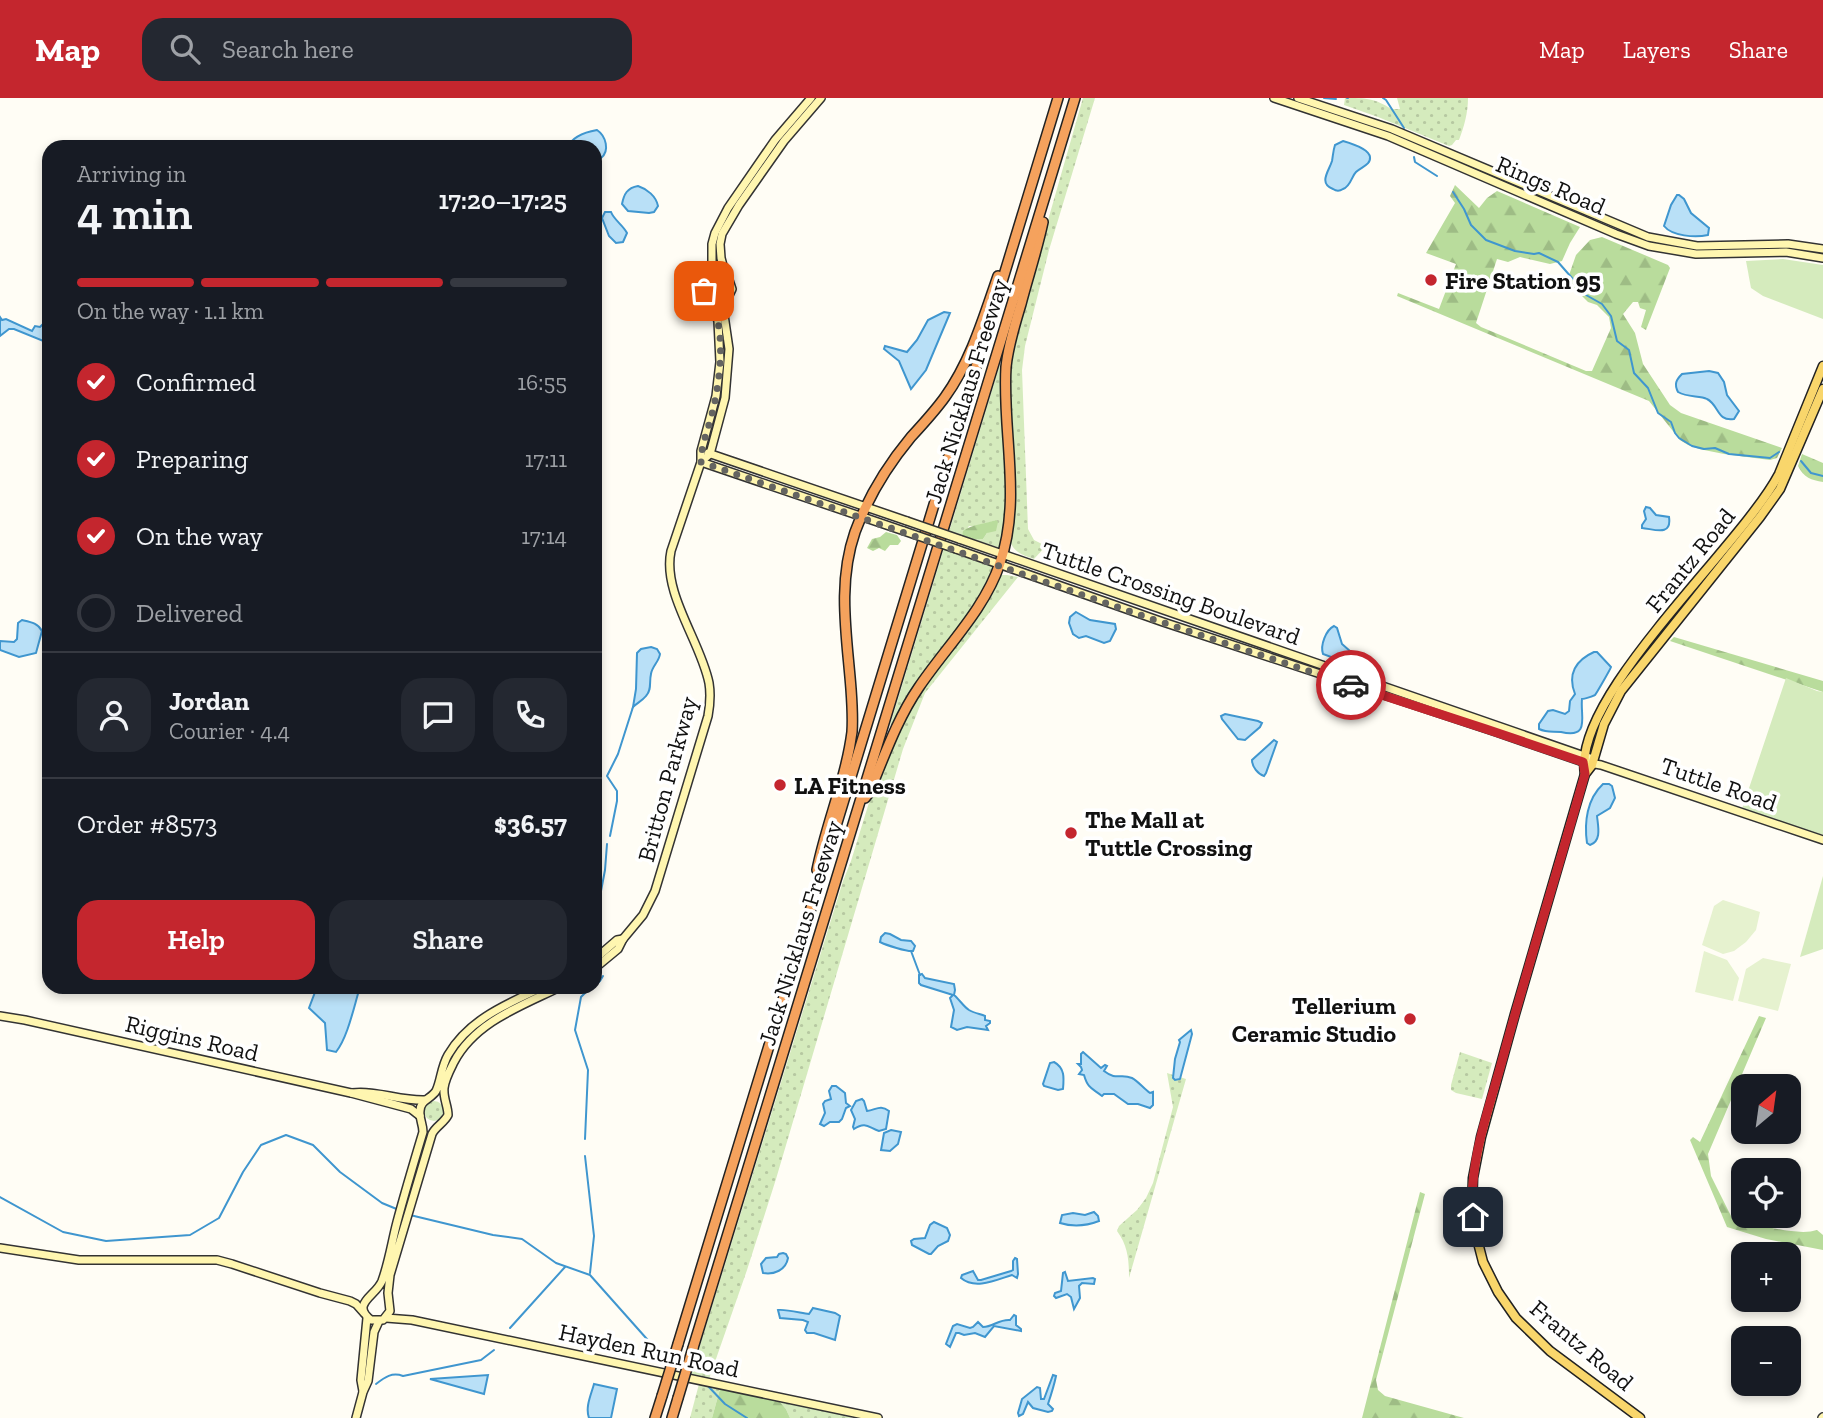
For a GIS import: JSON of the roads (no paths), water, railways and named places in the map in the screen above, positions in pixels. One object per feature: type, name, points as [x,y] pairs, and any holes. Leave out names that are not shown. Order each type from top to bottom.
[{"type":"highway","name":"Jack Nicklaus Freeway","points":[[655,1418],[1059,98]]},
{"type":"highway","name":"Jack Nicklaus Freeway","points":[[672,1418],[1075,98]]},
{"type":"highway","points":[[858,808],[869,793],[908,704],[975,609],[1000,565],[1006,542],[1011,497],[1007,363],[1056,162]]},
{"type":"highway","points":[[807,920],[852,730],[844,584],[854,536],[881,478],[938,407],[958,376],[1002,265],[1013,249]]},
{"type":"main road","points":[[701,462],[701,451],[716,396],[720,362],[718,321],[711,301],[704,291],[704,284],[712,269],[713,238],[720,222],[783,128],[811,98]]},
{"type":"main road","points":[[711,301],[725,301],[732,289],[720,258],[722,234],[730,218],[784,141],[821,98]]},
{"type":"main road","name":"Rings Road","points":[[1274,98],[1370,129],[1648,246],[1696,254],[1786,252],[1823,258]]},
{"type":"main road","name":"Rings Road","points":[[1298,98],[1392,129],[1648,237],[1698,246],[1788,244],[1823,249]]},
{"type":"main road","points":[[708,278],[717,274],[726,277]]},
{"type":"main road","points":[[701,462],[710,454],[721,415],[727,378],[728,335],[723,313],[725,301]]},
{"type":"main road","name":"Frantz Road","points":[[1591,761],[1603,706],[1614,686],[1773,485],[1823,366]]},
{"type":"main road","name":"Frantz Road","points":[[1640,1418],[1550,1351],[1516,1318],[1498,1292],[1483,1262],[1472,1206],[1473,1178],[1481,1137],[1515,1014],[1585,774],[1604,724],[1621,691],[1780,489],[1823,389]]},
{"type":"main road","name":"Tuttle Crossing Boulevard","points":[[701,451],[863,512],[904,531],[1000,565],[1280,662],[1591,761]]},
{"type":"main road","name":"Tuttle Crossing Boulevard","points":[[701,462],[820,503],[907,521],[1591,761]]},
{"type":"main road","name":"Britton Parkway","points":[[602,962],[618,948],[643,915],[656,891],[708,716],[711,700],[708,680],[675,591],[669,567],[671,551],[701,462]]},
{"type":"main road","points":[[820,503],[853,519],[854,536]]},
{"type":"main road","name":"Tuttle Road","points":[[1591,761],[1823,840]]},
{"type":"main road","name":"Britton Parkway","points":[[602,953],[617,940],[623,939]]},
{"type":"main road","points":[[356,1418],[368,1381],[374,1332],[390,1311],[388,1287],[404,1196],[423,1132],[420,1108],[437,1089],[441,1070],[448,1056],[464,1035],[487,1015],[529,994]]},
{"type":"main road","points":[[363,1392],[361,1380],[366,1316],[363,1306],[378,1289],[383,1278],[400,1225],[413,1198],[432,1134],[448,1115],[444,1090],[447,1075],[470,1040],[500,1017],[546,994]]},
{"type":"main road","name":"Riggins Road","points":[[0,1014],[351,1094],[411,1109],[421,1118]]},
{"type":"main road","name":"Riggins Road","points":[[351,1094],[363,1092],[413,1101],[427,1099]]},
{"type":"main road","points":[[427,1099],[437,1097],[446,1104]]},
{"type":"main road","points":[[421,1118],[429,1125],[439,1125]]},
{"type":"main road","points":[[0,1248],[79,1259],[217,1260],[355,1303],[371,1320],[383,1320]]},
{"type":"main road","points":[[336,1297],[381,1295],[389,1301]]},
{"type":"main road","name":"Hayden Run Road","points":[[389,1301],[412,1320]]},
{"type":"main road","name":"Hayden Run Road","points":[[383,1320],[412,1320],[878,1418]]},
{"type":"water","points":[[597,130],[603,136],[606,144],[602,157],[602,140],[573,140]]},
{"type":"water","points":[[1343,141],[1363,149],[1369,154],[1370,160],[1356,172],[1348,186],[1337,190],[1326,184],[1325,180],[1335,145]]},
{"type":"water","points":[[638,186],[648,191],[655,199],[658,206],[654,212],[628,211],[622,204],[627,192]]},
{"type":"water","points":[[1677,195],[1684,199],[1691,213],[1709,228],[1708,235],[1684,235],[1672,232],[1664,226]]},
{"type":"water","points":[[605,212],[611,212],[627,233],[623,242],[616,243],[609,236],[602,218]]},
{"type":"water","points":[[944,312],[950,313],[926,370],[911,389],[899,361],[884,349],[885,346],[907,352],[928,320]]},
{"type":"water","points":[[0,317],[32,331],[35,326],[42,325],[42,340],[14,329],[9,329],[0,336]]},
{"type":"water","points":[[1709,371],[1718,373],[1724,382],[1727,395],[1739,411],[1734,419],[1721,416],[1707,399],[1678,392],[1676,382],[1682,374]]},
{"type":"water","points":[[1646,507],[1656,515],[1669,517],[1665,530],[1642,528],[1646,519]]},
{"type":"water","points":[[1076,612],[1090,620],[1115,624],[1116,629],[1110,641],[1104,643],[1086,636],[1079,638],[1073,634],[1069,623],[1070,617]]},
{"type":"water","points":[[22,620],[31,622],[42,631],[36,653],[19,657],[0,650],[0,641],[14,642],[17,639],[18,623]]},
{"type":"water","points":[[1334,626],[1342,644],[1351,652],[1348,660],[1339,660],[1323,654],[1324,638]]},
{"type":"water","points":[[641,649],[657,649],[660,654],[652,671],[650,689],[633,707],[637,653]]},
{"type":"water","points":[[1594,652],[1611,667],[1595,695],[1582,699],[1580,729],[1570,733],[1539,729],[1539,724],[1548,711],[1565,714],[1569,711],[1570,701],[1575,694],[1572,680],[1575,668],[1582,659]]},
{"type":"water","points":[[1225,714],[1262,723],[1245,740],[1238,739],[1222,719],[1221,716]]},
{"type":"water","points":[[1274,740],[1277,742],[1264,776],[1256,770],[1252,760]]},
{"type":"water","points":[[1603,784],[1612,786],[1615,798],[1610,808],[1597,816],[1598,837],[1590,845],[1586,835],[1588,811],[1593,797]]},
{"type":"water","points":[[885,933],[911,941],[915,946],[913,951],[880,942]]},
{"type":"water","points":[[922,974],[925,978],[954,984],[954,995],[965,1007],[990,1021],[986,1026],[988,1030],[967,1027],[957,1030],[951,1027],[954,1010],[950,998],[953,995],[921,985],[919,975]]},
{"type":"water","points":[[314,994],[358,994],[347,1030],[336,1052],[327,1050],[325,1023],[309,1008]]},
{"type":"water","points":[[1191,1030],[1180,1079],[1175,1080],[1173,1078],[1179,1040]]},
{"type":"water","points":[[1083,1052],[1101,1068],[1107,1066],[1104,1071],[1108,1074],[1132,1078],[1150,1093],[1153,1092],[1153,1105],[1150,1108],[1128,1104],[1114,1094],[1102,1096],[1093,1090],[1084,1075],[1079,1074],[1082,1070],[1078,1064],[1081,1064]]},
{"type":"water","points":[[1054,1062],[1062,1070],[1063,1089],[1058,1090],[1043,1084],[1050,1063]]},
{"type":"water","points":[[832,1086],[845,1093],[846,1103],[850,1106],[846,1108],[839,1122],[830,1122],[824,1126],[820,1124],[825,1113],[823,1104],[831,1099],[829,1091]]},
{"type":"water","points":[[862,1099],[867,1111],[880,1108],[889,1111],[886,1129],[879,1131],[865,1125],[854,1129],[855,1119],[851,1110],[856,1101]]},
{"type":"water","points":[[891,1130],[901,1132],[898,1144],[890,1151],[881,1150],[884,1133]]},
{"type":"water","points":[[1094,1212],[1099,1221],[1079,1225],[1060,1223],[1062,1215],[1085,1215]]},
{"type":"water","points":[[934,1222],[947,1228],[950,1235],[948,1241],[929,1254],[912,1245],[911,1241],[925,1238]]},
{"type":"water","points":[[783,1253],[788,1258],[782,1269],[763,1273],[761,1264],[766,1258],[777,1257]]},
{"type":"water","points":[[1015,1258],[1017,1278],[1012,1275],[979,1284],[961,1278],[973,1271],[978,1280],[981,1280],[1011,1271]]},
{"type":"water","points":[[1065,1272],[1068,1281],[1095,1279],[1094,1284],[1082,1283],[1079,1286],[1080,1298],[1074,1309],[1071,1297],[1067,1294],[1056,1298],[1054,1296],[1061,1291]]},
{"type":"water","points":[[813,1308],[840,1316],[835,1340],[807,1333],[805,1330],[808,1322],[780,1318],[778,1310],[809,1314]]},
{"type":"water","points":[[1014,1315],[1016,1325],[1021,1331],[994,1326],[985,1337],[975,1333],[956,1333],[950,1347],[946,1344],[953,1326],[957,1324],[970,1328],[978,1322],[987,1327],[1010,1320]]},
{"type":"water","points":[[488,1375],[484,1394],[430,1379]]},
{"type":"water","points":[[1053,1375],[1056,1376],[1048,1404],[1052,1411],[1033,1408],[1028,1402],[1023,1414],[1019,1416],[1022,1399],[1037,1387],[1040,1388],[1041,1399],[1044,1399]]},
{"type":"water","points":[[594,1384],[617,1389],[611,1418],[589,1418],[588,1405]]},
{"type":"waterway","points":[[1324,98],[1336,99]]},
{"type":"waterway","points":[[1383,98],[1404,128]]},
{"type":"waterway","points":[[1414,157],[1415,162],[1437,176]]},
{"type":"waterway","points":[[1453,192],[1471,225],[1486,240],[1515,251],[1539,253],[1558,262],[1586,295],[1602,304],[1611,316],[1617,341],[1629,350],[1634,373],[1648,388],[1658,413],[1671,422],[1679,438],[1692,446],[1715,448],[1729,454],[1770,458],[1779,452]]},
{"type":"waterway","points":[[1801,461],[1811,473],[1823,476]]},
{"type":"waterway","points":[[610,836],[617,791],[607,776],[618,754],[633,707]]},
{"type":"waterway","points":[[602,886],[607,844]]},
{"type":"waterway","points":[[911,951],[920,975]]},
{"type":"waterway","points":[[584,994],[581,997],[575,1030],[588,1070],[585,1139]]},
{"type":"waterway","points":[[0,1197],[63,1232],[106,1241],[190,1235],[219,1218],[243,1172],[261,1145],[286,1135],[313,1145],[340,1172],[382,1203],[399,1210]]},
{"type":"waterway","points":[[585,1156],[594,1236],[590,1273]]},
{"type":"waterway","points":[[410,1215],[493,1235],[522,1239],[556,1263],[590,1275],[654,1347],[671,1359]]},
{"type":"waterway","points":[[510,1328],[565,1267]]},
{"type":"waterway","points":[[376,1384],[392,1375],[403,1376],[481,1360],[494,1350]]},
{"type":"waterway","points":[[707,1385],[725,1404],[747,1418]]},
{"type":"place","name":"Fire Station 95","points":[[1431,280]]},
{"type":"place","name":"LA Fitness","points":[[780,785]]},
{"type":"place","name":"The Mall at Tuttle Crossing","points":[[1071,833]]},
{"type":"place","name":"Tellerium Ceramic Studio","points":[[1410,1019]]}]
